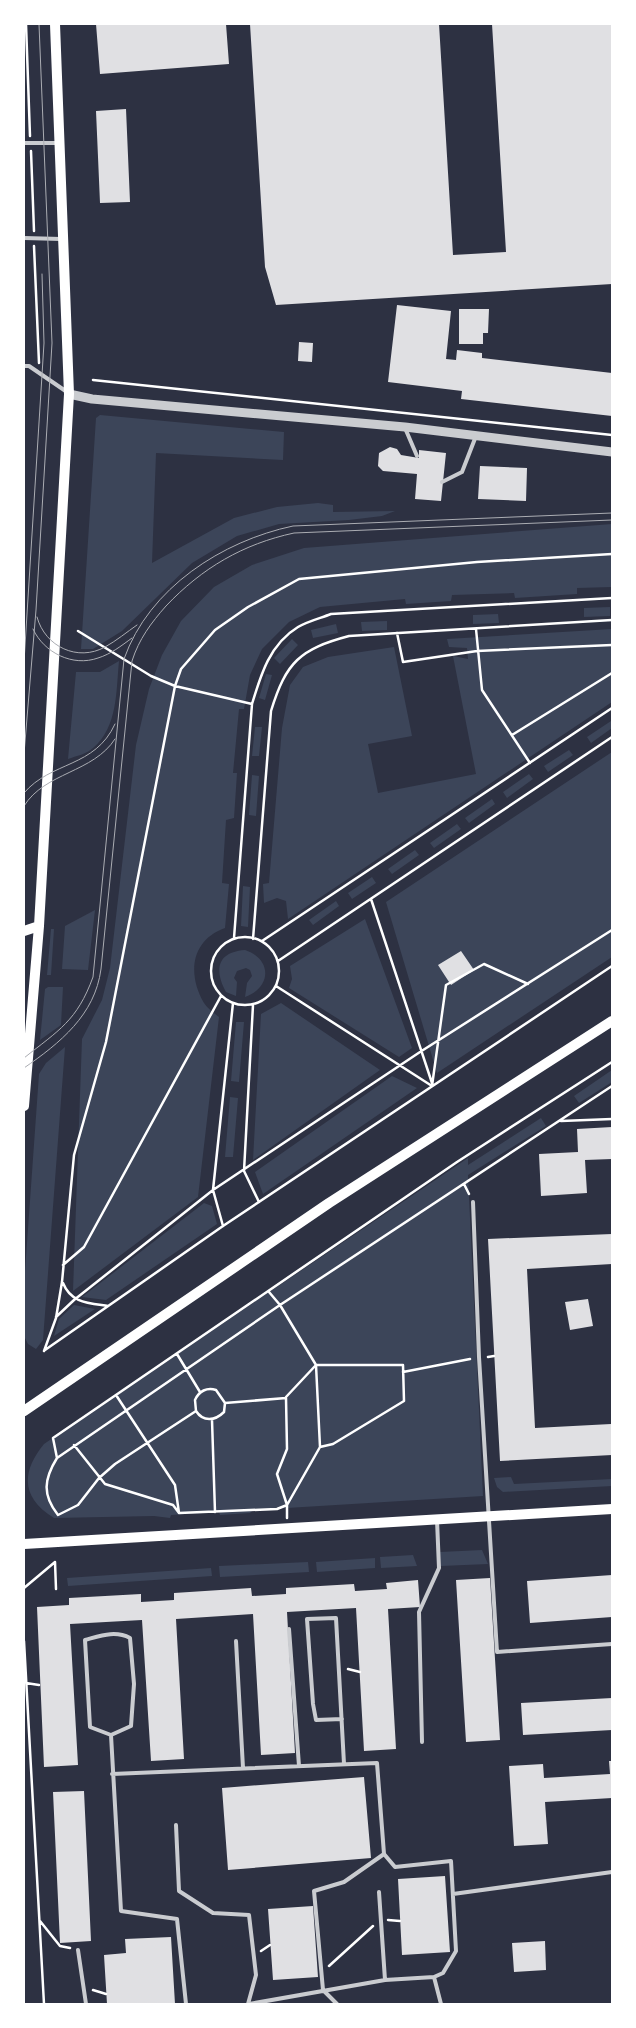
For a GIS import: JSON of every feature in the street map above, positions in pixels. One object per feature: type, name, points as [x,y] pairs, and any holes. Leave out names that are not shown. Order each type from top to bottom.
[{"type":"main road","points":[[24,1106],[28,1016],[39,926],[69,394],[55,24]]},
{"type":"main road","points":[[24,931],[39,926]]},
{"type":"main road","points":[[24,1411],[329,1202],[611,1026]]},
{"type":"main road","points":[[24,1544],[612,1509]]},
{"type":"street","points":[[69,394],[92,399],[405,427],[612,452]]},
{"type":"lane","points":[[24,143],[59,142]]},
{"type":"lane","points":[[24,238],[63,239]]},
{"type":"lane","points":[[24,366],[29,366],[69,394]]},
{"type":"lane","points":[[405,427],[417,456]]},
{"type":"lane","points":[[442,482],[462,472],[476,436]]},
{"type":"lane","points":[[473,1202],[479,1358],[497,1652],[612,1644]]},
{"type":"lane","points":[[422,1742],[419,1612],[439,1568],[437,1520]]},
{"type":"lane","points":[[342,1719],[316,1720],[313,1704],[307,1619],[336,1618],[342,1719],[344,1764]]},
{"type":"lane","points":[[289,1629],[299,1766]]},
{"type":"lane","points":[[122,1633],[130,1638],[134,1684],[132,1726],[110,1735],[90,1727],[85,1640],[122,1633]]},
{"type":"lane","points":[[236,1641],[243,1768]]},
{"type":"lane","points":[[110,1735],[122,1911],[177,1919],[186,2004]]},
{"type":"lane","points":[[112,1774],[378,1763],[384,1854],[395,1867],[451,1861],[456,1951],[443,1973],[434,1976],[385,1980],[249,2004],[256,1975],[249,1915],[213,1913],[179,1891],[176,1825]]},
{"type":"lane","points":[[337,2004],[322,1990],[314,1892],[344,1882],[384,1854]]},
{"type":"lane","points":[[453,1894],[612,1872]]},
{"type":"lane","points":[[379,1892],[385,1980]]},
{"type":"lane","points":[[78,1950],[86,2004]]},
{"type":"lane","points":[[434,1976],[440,2004]]},
{"type":"path","points":[[26,24],[39,367]]},
{"type":"path","points":[[93,380],[612,435]]},
{"type":"path","points":[[612,554],[477,562],[299,579],[248,607],[214,630],[181,669],[175,686],[106,1042],[74,1155],[62,1282],[56,1318],[44,1351],[223,1226],[612,966]]},
{"type":"path","points":[[234,938],[252,704],[263,668],[279,643],[299,626],[331,614],[612,598]]},
{"type":"path","points":[[253,939],[271,711],[279,684],[290,666],[303,654],[323,643],[349,636],[612,620]]},
{"type":"path","points":[[476,628],[482,690],[530,763]]},
{"type":"path","points":[[78,631],[150,676],[175,686],[252,704]]},
{"type":"path","points":[[397,633],[403,662],[477,651],[612,645]]},
{"type":"path","points":[[512,735],[612,672]]},
{"type":"path","points":[[262,941],[612,708]]},
{"type":"path","points":[[278,961],[612,737]]},
{"type":"path","points":[[371,899],[432,1086]]},
{"type":"path","points":[[56,1318],[74,1300],[213,1190],[438,1040],[612,930]]},
{"type":"path","points":[[234,938],[253,939],[262,941],[271,948],[278,961],[280,972],[276,986],[269,996],[246,1006],[233,1003],[221,996],[214,986],[210,975],[213,959],[219,949],[234,938]]},
{"type":"path","points":[[432,1086],[446,985],[484,964],[528,984]]},
{"type":"path","points":[[276,986],[432,1086]]},
{"type":"path","points":[[63,1265],[84,1247],[221,996]]},
{"type":"path","points":[[223,1226],[213,1190],[233,1003]]},
{"type":"path","points":[[253,1004],[244,1171],[259,1202]]},
{"type":"path","points":[[56,1458],[53,1438],[457,1162],[612,1062]]},
{"type":"path","points":[[196,1411],[115,1464],[99,1478],[78,1505],[58,1514],[48,1503],[46,1482],[49,1470],[56,1458],[74,1444],[280,1305],[612,1086]]},
{"type":"path","points":[[560,1121],[612,1119]]},
{"type":"path","points":[[62,1282],[67,1293],[74,1300],[108,1306]]},
{"type":"path","points":[[179,1513],[277,1509],[287,1505],[320,1448],[316,1365],[280,1305],[269,1292]]},
{"type":"path","points":[[176,1354],[200,1392]]},
{"type":"path","points":[[403,1372],[494,1356]]},
{"type":"path","points":[[225,1403],[286,1398],[316,1365],[403,1365],[404,1401],[333,1444],[320,1448]]},
{"type":"path","points":[[209,1389],[216,1390],[225,1403],[224,1412],[212,1420],[205,1419],[196,1411],[195,1400],[200,1392],[209,1389]]},
{"type":"path","points":[[116,1395],[176,1485],[179,1513]]},
{"type":"path","points":[[286,1398],[287,1449],[277,1474],[287,1505],[287,1528]]},
{"type":"path","points":[[212,1420],[215,1512]]},
{"type":"path","points":[[74,1444],[105,1484],[173,1505],[179,1513]]},
{"type":"path","points":[[24,1588],[55,1562],[56,1589]]},
{"type":"path","points":[[24,1641],[44,2004]]},
{"type":"path","points":[[26,1683],[39,1686]]},
{"type":"path","points":[[320,1973],[381,1919],[400,1922]]},
{"type":"path","points":[[39,1920],[60,1946],[78,1950]]},
{"type":"path","points":[[85,1988],[106,1994]]},
{"type":"shaded area","points":[[100,415],[284,432],[283,460],[156,453],[152,563],[234,518],[277,507],[318,503],[333,505],[333,512],[395,511],[382,516],[349,520],[279,524],[237,536],[192,563],[122,631],[93,649],[81,649],[96,418]]},
{"type":"shaded area","points":[[612,524],[612,587],[577,588],[577,594],[515,598],[514,593],[452,595],[451,601],[406,604],[405,599],[320,607],[289,622],[262,649],[250,675],[244,709],[239,709],[233,773],[237,773],[234,818],[226,820],[222,883],[229,884],[225,928],[214,933],[205,941],[195,959],[195,981],[199,992],[205,1005],[219,1017],[198,1197],[73,1291],[82,1039],[102,1000],[110,968],[136,745],[149,689],[162,655],[181,621],[214,587],[252,565],[304,548]]},
{"type":"shaded area","points":[[610,607],[610,616],[584,617],[584,608]]},
{"type":"shaded area","points":[[498,614],[499,623],[473,624],[473,615]]},
{"type":"shaded area","points":[[387,621],[387,630],[362,631],[361,622]]},
{"type":"shaded area","points":[[336,624],[338,633],[313,638],[311,630]]},
{"type":"shaded area","points":[[612,629],[612,702],[288,919],[286,901],[277,898],[264,903],[263,884],[269,883],[282,728],[290,685],[303,667],[328,657],[394,647],[412,736],[368,744],[378,793],[476,774],[453,656],[468,659],[467,648],[449,647],[447,639]]},
{"type":"shaded area","points":[[292,639],[298,645],[280,664],[274,658]]},
{"type":"shaded area","points":[[119,661],[114,708],[107,730],[91,750],[68,759],[76,672],[100,672]]},
{"type":"shaded area","points":[[266,674],[272,675],[265,700],[259,698]]},
{"type":"shaded area","points":[[611,721],[612,728],[591,743],[587,737]]},
{"type":"shaded area","points":[[255,727],[262,727],[259,756],[252,756]]},
{"type":"shaded area","points":[[569,750],[573,755],[548,772],[544,766]]},
{"type":"shaded area","points":[[612,752],[612,957],[437,1073],[386,902]]},
{"type":"shaded area","points":[[529,774],[533,779],[507,798],[503,792]]},
{"type":"shaded area","points":[[252,775],[259,776],[256,816],[249,815]]},
{"type":"shaded area","points":[[492,799],[495,804],[469,823],[465,818]]},
{"type":"shaded area","points":[[457,824],[461,829],[434,848],[430,843]]},
{"type":"shaded area","points":[[415,850],[419,855],[392,874],[388,869]]},
{"type":"shaded area","points":[[372,877],[376,883],[352,899],[348,893]]},
{"type":"shaded area","points":[[243,886],[250,887],[248,927],[241,926]]},
{"type":"shaded area","points":[[336,901],[339,906],[313,925],[309,920]]},
{"type":"shaded area","points":[[95,910],[88,970],[62,969],[65,926]]},
{"type":"shaded area","points":[[365,919],[412,1048],[399,1057],[289,988],[292,979],[290,966]]},
{"type":"shaded area","points":[[51,929],[54,929],[51,975],[47,975]]},
{"type":"shaded area","points":[[245,950],[254,954],[260,960],[264,966],[265,973],[260,987],[245,997],[247,983],[252,976],[250,970],[246,968],[237,971],[234,978],[237,982],[236,996],[226,992],[219,970],[220,964],[229,954]]},
{"type":"shaded area","points":[[48,987],[63,987],[61,1025],[40,1040],[45,989]]},
{"type":"shaded area","points":[[281,1003],[380,1070],[253,1160],[261,1014]]},
{"type":"shaded area","points":[[236,1022],[244,1022],[239,1082],[231,1081]]},
{"type":"shaded area","points":[[65,1047],[43,1340],[36,1349],[28,1344],[24,1336],[24,1285],[39,1074],[46,1063]]},
{"type":"shaded area","points":[[612,1070],[612,1082],[579,1103],[574,1096]]},
{"type":"shaded area","points":[[392,1076],[417,1088],[263,1194],[255,1172]]},
{"type":"shaded area","points":[[230,1097],[238,1098],[233,1157],[225,1157]]},
{"type":"shaded area","points":[[541,1118],[546,1126],[468,1175],[483,1496],[253,1510],[250,1513],[220,1515],[219,1512],[171,1515],[170,1518],[154,1516],[54,1518],[35,1502],[30,1493],[28,1474],[36,1454],[44,1444],[468,1158],[468,1165]]},
{"type":"shaded area","points":[[204,1203],[212,1206],[217,1224],[106,1300],[82,1297]]},
{"type":"shaded area","points":[[74,1305],[95,1309],[54,1336],[59,1319]]},
{"type":"shaded area","points":[[511,1477],[514,1484],[612,1479],[612,1486],[503,1492],[497,1487],[494,1478]]},
{"type":"shaded area","points":[[482,1550],[488,1564],[441,1566],[440,1552]]},
{"type":"shaded area","points":[[413,1555],[417,1566],[381,1568],[380,1557]]},
{"type":"shaded area","points":[[375,1558],[375,1568],[317,1572],[316,1562]]},
{"type":"shaded area","points":[[308,1562],[309,1572],[220,1577],[219,1566]]},
{"type":"shaded area","points":[[211,1568],[212,1576],[68,1586],[67,1578]]},
{"type":"building","points":[[96,24],[226,24],[229,64],[100,74]]},
{"type":"building","points":[[250,24],[439,24],[453,255],[506,252],[492,24],[612,24],[612,284],[276,305],[265,267]]},
{"type":"building","points":[[126,109],[130,202],[100,203],[96,111]]},
{"type":"building","points":[[397,305],[451,311],[446,359],[456,360],[457,350],[482,353],[482,358],[612,373],[612,416],[461,399],[462,391],[388,382]]},
{"type":"building","points":[[459,309],[489,309],[488,333],[483,333],[483,344],[459,344]]},
{"type":"building","points":[[299,342],[313,343],[312,362],[298,361]]},
{"type":"building","points":[[390,447],[397,449],[401,455],[419,458],[419,450],[446,453],[441,501],[415,499],[417,474],[383,471],[378,466],[379,453]]},
{"type":"building","points":[[480,466],[527,468],[526,501],[478,499]]},
{"type":"building","points":[[461,951],[474,970],[451,985],[438,965]]},
{"type":"building","points":[[612,1127],[612,1159],[585,1160],[587,1193],[541,1196],[539,1154],[578,1152],[577,1129]]},
{"type":"building","points":[[612,1234],[612,1264],[527,1269],[535,1428],[611,1424],[612,1455],[500,1461],[488,1239]]},
{"type":"building","points":[[588,1299],[593,1326],[570,1330],[565,1302]]},
{"type":"building","points":[[612,1575],[612,1617],[530,1623],[527,1581]]},
{"type":"building","points":[[490,1578],[500,1740],[466,1742],[456,1580]]},
{"type":"building","points":[[418,1580],[420,1607],[388,1609],[396,1749],[364,1751],[356,1608],[287,1612],[295,1753],[261,1755],[253,1614],[176,1619],[184,1759],[151,1761],[142,1620],[70,1624],[78,1765],[44,1767],[37,1607],[69,1605],[69,1598],[141,1594],[141,1602],[174,1600],[174,1593],[251,1588],[252,1596],[286,1594],[286,1588],[354,1584],[355,1591],[387,1589],[386,1583]]},
{"type":"building","points":[[612,1698],[612,1730],[523,1735],[521,1703]]},
{"type":"building","points":[[609,1761],[612,1761],[612,1798],[545,1802],[548,1844],[514,1846],[509,1766],[543,1764],[544,1778],[610,1774]]},
{"type":"building","points":[[364,1777],[371,1858],[228,1870],[222,1788]]},
{"type":"building","points":[[84,1791],[91,1941],[60,1943],[53,1792]]},
{"type":"building","points":[[445,1876],[450,1952],[402,1955],[398,1879]]},
{"type":"building","points":[[313,1906],[318,1977],[273,1980],[268,1909]]},
{"type":"building","points":[[171,1937],[175,2004],[107,2004],[104,1955],[126,1953],[125,1939]]},
{"type":"building","points":[[545,1941],[546,1970],[514,1972],[512,1943]]},
{"type":"tram line","points":[[24,754],[36,610],[52,343],[39,24]]},
{"type":"tram line","points":[[24,662],[44,343],[42,274]]},
{"type":"tram line","points":[[24,1058],[66,1024],[87,992],[93,977],[124,659],[136,634],[151,610],[170,590],[191,572],[215,556],[240,543],[266,533],[293,526],[612,513]]},
{"type":"tram line","points":[[24,1068],[63,1038],[74,1026],[91,1000],[97,985],[101,969],[132,661],[150,625],[180,592],[224,559],[258,544],[294,533],[612,520]]},
{"type":"tram line","points":[[37,617],[41,628],[55,644],[64,649],[84,653],[105,647],[137,625]]},
{"type":"tram line","points":[[33,629],[44,645],[52,651],[60,656],[79,661],[103,656],[132,638]]},
{"type":"tram line","points":[[24,793],[47,775],[85,757],[96,749],[115,724]]},
{"type":"tram line","points":[[24,806],[44,786],[94,759],[106,750],[115,739]]}]
